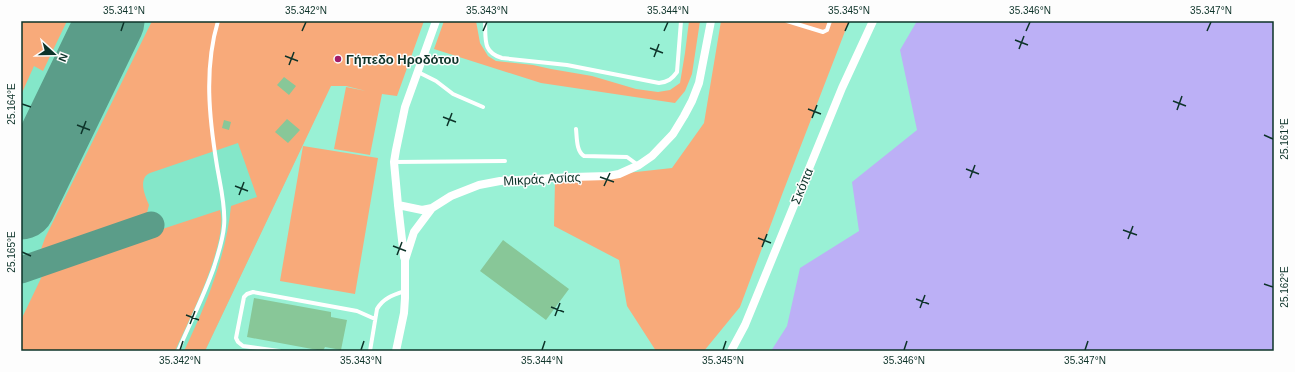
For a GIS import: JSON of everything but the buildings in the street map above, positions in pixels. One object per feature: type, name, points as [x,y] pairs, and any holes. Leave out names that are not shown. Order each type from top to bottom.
[{"type":"street","points":[[405,260],[394,162],[405,107],[436,21]]},
{"type":"street","name":"Μικράς Ασίας","points":[[396,351],[404,313],[405,260],[414,232],[432,208],[451,196],[479,185],[500,181],[608,176],[619,174],[639,165],[652,156],[673,134],[692,101],[699,83],[711,21]]},
{"type":"street","name":"Σκόπα","points":[[731,351],[745,325],[842,88],[873,21]]},
{"type":"street","points":[[398,205],[422,210],[432,208]]},
{"type":"lane","points":[[178,351],[208,283],[220,249],[225,225],[214,144],[209,88],[210,56],[218,21]]},
{"type":"lane","points":[[485,21],[487,46],[490,52],[502,58],[567,65],[659,83],[672,79],[678,72],[681,21]]},
{"type":"lane","points":[[787,21],[823,32],[827,30],[830,21]]},
{"type":"lane","points":[[418,72],[436,81],[453,94],[483,107]]},
{"type":"lane","points":[[576,129],[578,148],[581,154],[589,157],[627,157],[639,165]]},
{"type":"lane","points":[[394,162],[505,160]]},
{"type":"lane","points":[[370,351],[377,309],[384,299],[405,291]]},
{"type":"lane","points":[[279,351],[243,346],[238,342],[236,338],[244,297],[247,294],[253,292],[357,310],[375,319]]},
{"type":"shaded area","points":[[21,21],[236,21],[321,106],[205,351],[21,351]]},
{"type":"shaded area","points":[[21,21],[67,21],[43,71],[34,66],[21,95]]},
{"type":"shaded area","points":[[152,21],[424,21],[397,96],[382,94],[370,155],[334,149],[346,87],[366,91],[346,86],[331,86],[205,351],[184,351],[200,316],[220,262],[225,244],[231,206],[257,197],[238,143],[145,176],[143,188],[149,205],[147,213],[137,219],[40,252],[45,238]]},
{"type":"shaded area","points":[[444,21],[476,21],[480,43],[488,56],[496,61],[533,65],[592,76],[636,89],[658,92],[670,90],[680,83],[689,21],[700,21],[692,74],[685,91],[675,103],[541,83],[434,49]]},
{"type":"shaded area","points":[[721,21],[849,21],[740,307],[704,351],[656,351],[627,306],[619,260],[554,226],[555,181],[672,168],[704,123]]},
{"type":"shaded area","points":[[917,21],[1274,21],[1274,351],[771,351],[787,326],[800,268],[859,231],[852,182],[917,130],[900,50]]},
{"type":"shaded area","points":[[303,146],[378,158],[355,294],[280,281]]},
{"type":"shaded area","points":[[220,210],[221,224],[219,241],[213,260],[198,301],[175,351],[21,351],[21,320],[44,272],[126,241]]},
{"type":"taxiway","points":[[21,270],[151,225]]},
{"type":"runway","points":[[21,205],[110,21]]},
{"type":"place","name":"Γήπεδο Ηροδότου","points":[[338,59]]}]
